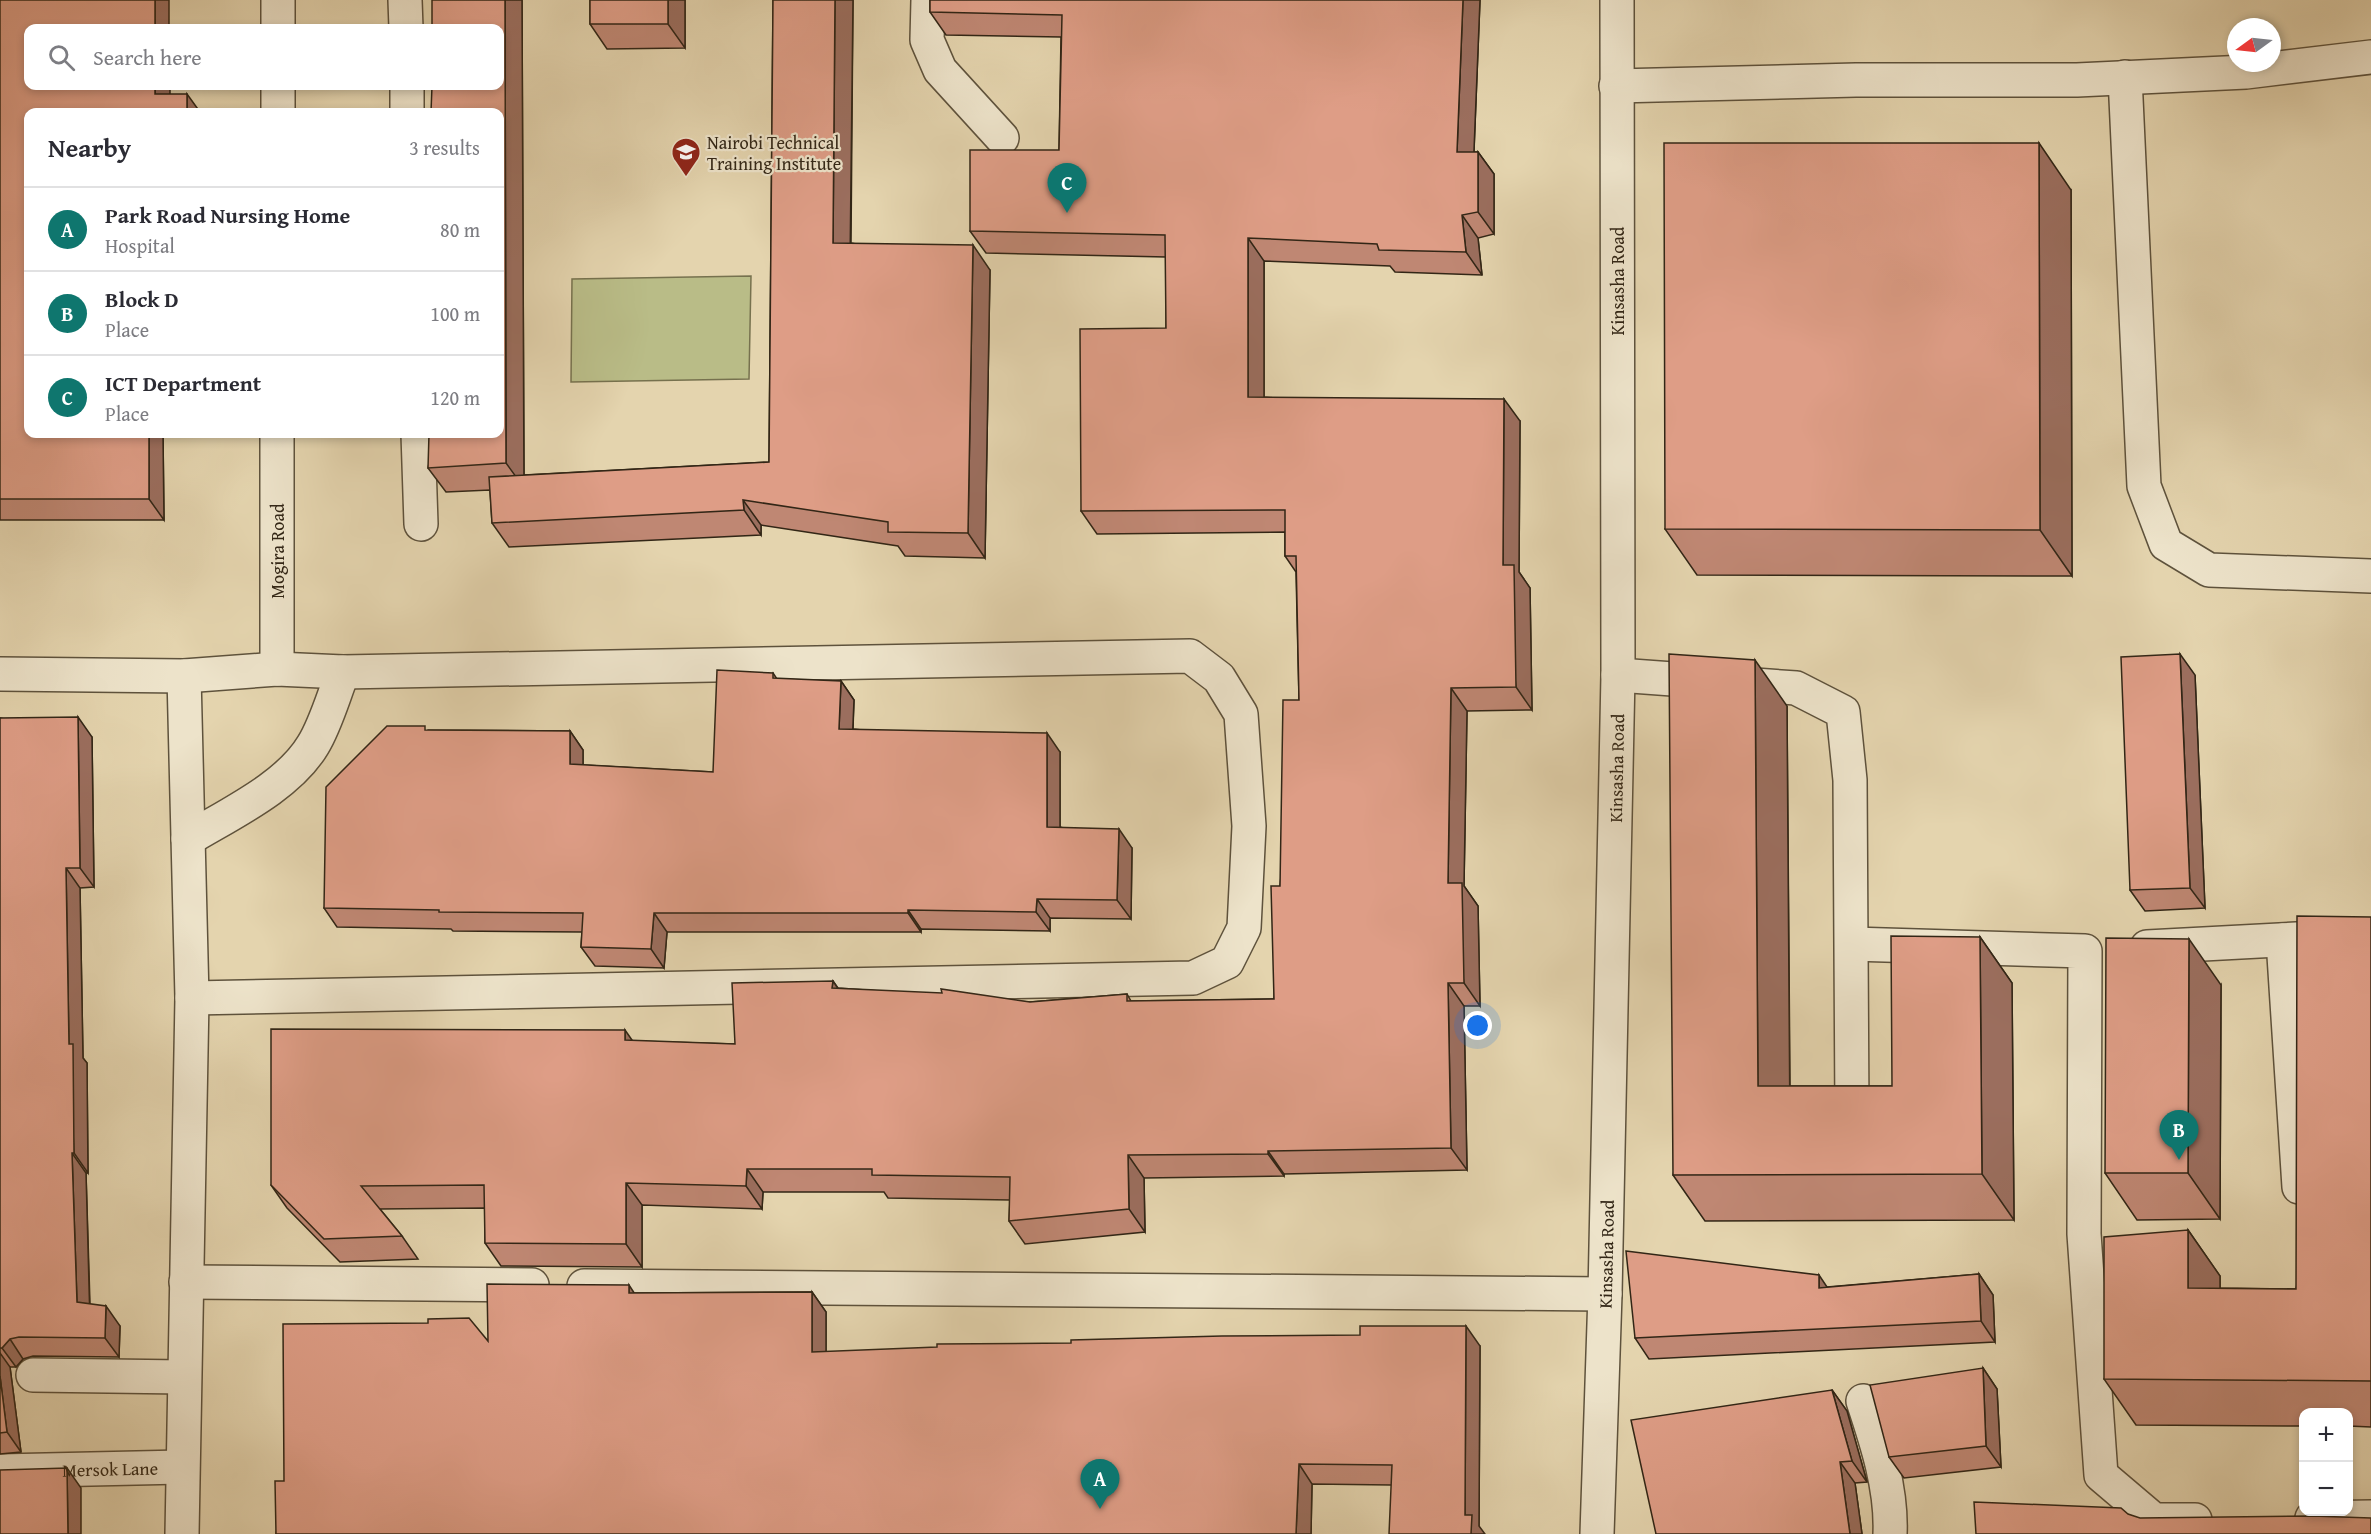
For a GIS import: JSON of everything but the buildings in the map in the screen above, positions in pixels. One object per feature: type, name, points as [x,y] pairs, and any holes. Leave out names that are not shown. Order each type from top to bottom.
[{"type":"street","points":[[278,0],[278,24]]},
{"type":"street","points":[[405,0],[406,24]]},
{"type":"street","points":[[928,0],[927,40],[940,70],[1002,138]]},
{"type":"street","name":"Kinsasha Road","points":[[1597,1534],[1605,1294],[1618,675],[1617,0]]},
{"type":"street","points":[[1616,86],[1856,80],[2077,80],[2247,72],[2371,57]]},
{"type":"street","points":[[2125,77],[2144,486],[2166,544],[2210,570],[2371,576]]},
{"type":"street","points":[[278,90],[278,108]]},
{"type":"street","points":[[407,90],[407,108]]},
{"type":"street","name":"Mogira Road","points":[[277,438],[277,669]]},
{"type":"street","points":[[418,438],[421,524]]},
{"type":"street","points":[[0,674],[184,676],[277,669],[343,672],[1190,656],[1219,678],[1241,714],[1249,826],[1244,928],[1227,962],[1193,978],[192,998]]},
{"type":"street","points":[[188,839],[266,792],[295,767],[313,745],[343,672]]},
{"type":"street","points":[[1618,675],[1796,688],[1843,712],[1850,780],[1852,1114]]},
{"type":"street","points":[[182,1534],[192,998],[184,676]]},
{"type":"street","points":[[1852,944],[2085,951],[2371,935]]},
{"type":"street","points":[[2283,940],[2301,1211]]},
{"type":"street","points":[[2085,951],[2084,1234],[2101,1475],[2154,1520],[2223,1519]]},
{"type":"street","points":[[186,1282],[1605,1294]]},
{"type":"street","points":[[33,1375],[184,1377]]},
{"type":"street","points":[[1863,1401],[1877,1444],[1886,1485],[1891,1521],[1890,1534]]},
{"type":"street","name":"Mersok Lane","points":[[0,1471],[182,1467]]},
{"type":"street","points":[[2280,1519],[2371,1517]]},
{"type":"green space","points":[[751,276],[749,379],[571,382],[572,279]]},
{"type":"place","name":"Nairobi Technical Training Institute","points":[[686,178]]},
{"type":"place","name":"ICT Department","points":[[1067,213]]},
{"type":"place","name":"Block D","points":[[2179,1160]]},
{"type":"place","name":"Park Road Nursing Home","points":[[1100,1509]]}]
